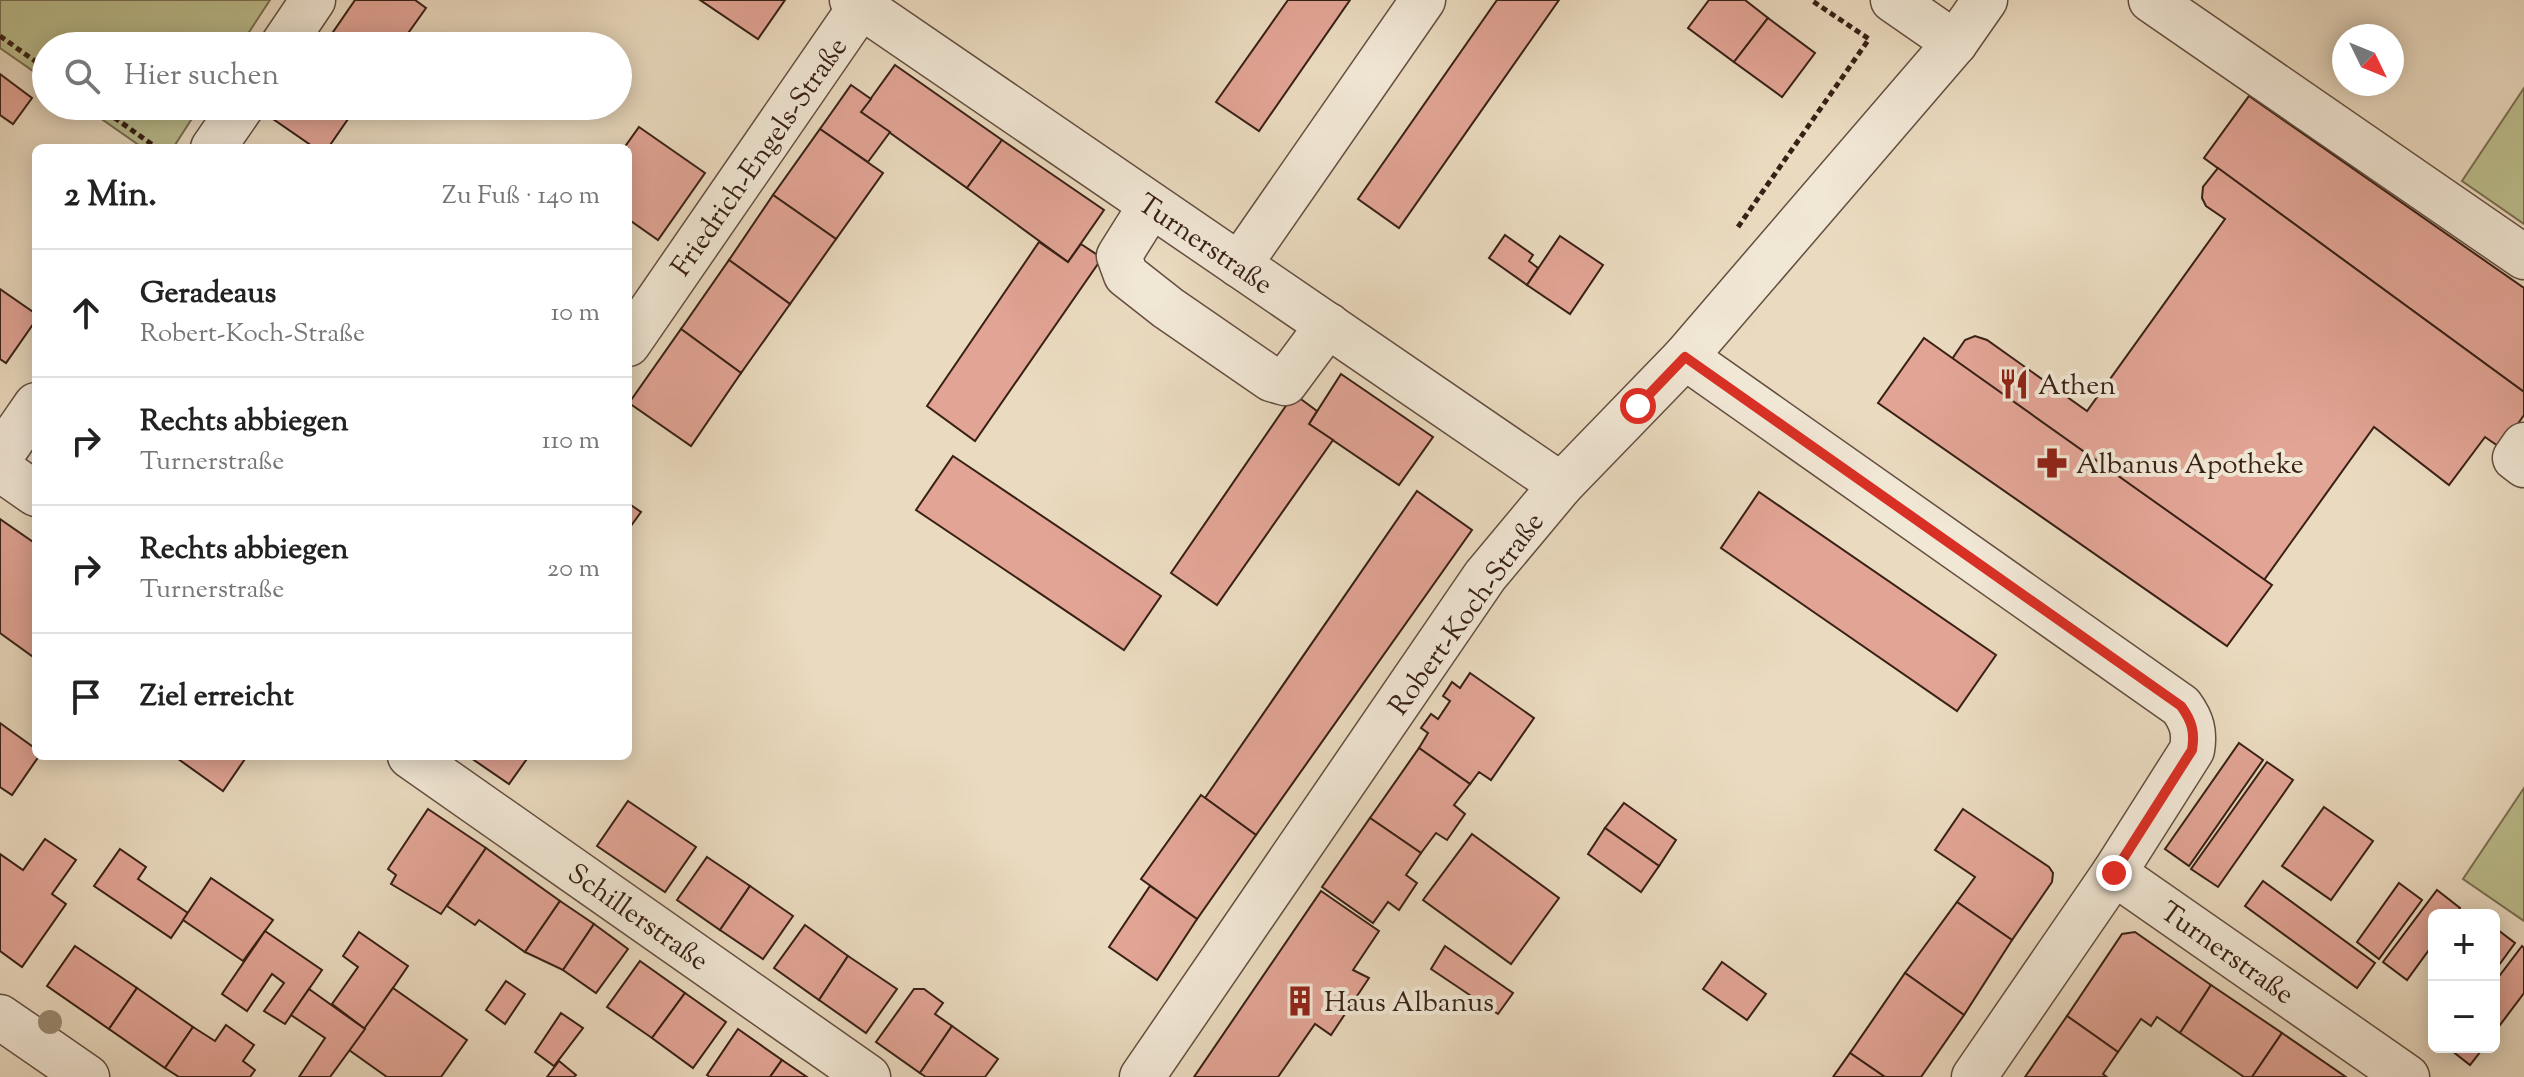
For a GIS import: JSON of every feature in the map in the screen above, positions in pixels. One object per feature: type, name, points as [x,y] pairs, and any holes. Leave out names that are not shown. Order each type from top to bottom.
[{"type":"street","points":[[291,32],[313,0]]},
{"type":"street","points":[[1239,265],[1423,0]]},
{"type":"street","points":[[1893,0],[1955,43]]},
{"type":"street","name":"Robert-Koch-Straße","points":[[1142,1077],[1485,576],[1561,485],[1685,357],[1955,43],[1985,0]]},
{"type":"street","points":[[2151,0],[2524,257]]},
{"type":"street","name":"Turnerstraße","points":[[857,3],[1561,485]]},
{"type":"street","name":"Friedrich-Engels-Straße","points":[[632,338],[857,3]]},
{"type":"street","points":[[216,144],[232,120]]},
{"type":"street","points":[[1151,205],[1119,256],[1126,275],[1271,379],[1285,383],[1328,325]]},
{"type":"street","points":[[1685,357],[2181,706],[2191,720],[2195,735],[2192,750],[2114,873],[1974,1077]]},
{"type":"street","points":[[0,457],[32,411]]},
{"type":"street","points":[[2524,445],[2515,458],[2524,465]]},
{"type":"street","points":[[0,469],[32,491]]},
{"type":"street","name":"Schillerstraße","points":[[416,760],[868,1077]]},
{"type":"street","name":"Turnerstraße","points":[[2114,873],[2407,1077]]},
{"type":"street","points":[[0,1017],[87,1077]]},
{"type":"path","points":[[1733,234],[1869,39],[1811,0]]},
{"type":"path","points":[[0,36],[32,59]]},
{"type":"path","points":[[118,120],[151,144]]},
{"type":"green space","points":[[0,0],[270,0],[249,32],[32,32],[32,70],[0,48]]},
{"type":"green space","points":[[2524,88],[2524,224],[2462,181]]},
{"type":"green space","points":[[103,120],[191,120],[176,144],[137,144]]},
{"type":"green space","points":[[2524,788],[2524,921],[2463,879]]},
{"type":"building","points":[[355,0],[415,0],[426,8],[409,32],[333,32]]},
{"type":"building","points":[[700,0],[785,0],[758,39]]},
{"type":"building","points":[[1288,0],[1350,0],[1259,131],[1216,102]]},
{"type":"building","points":[[1497,0],[1559,0],[1399,228],[1358,199]]},
{"type":"building","points":[[1709,0],[1745,0],[1768,18],[1734,62],[1688,28]]},
{"type":"building","points":[[1768,18],[1815,53],[1782,97],[1734,62]]},
{"type":"building","points":[[895,65],[1002,140],[967,188],[861,112]]},
{"type":"building","points":[[0,74],[32,98],[13,124],[0,115]]},
{"type":"building","points":[[851,85],[871,99],[861,112],[890,132],[868,162],[820,129]]},
{"type":"building","points":[[2249,96],[2524,288],[2524,392],[2204,158]]},
{"type":"building","points":[[274,120],[347,120],[331,144],[309,144]]},
{"type":"building","points":[[639,127],[705,173],[658,240],[632,222],[632,144],[627,144]]},
{"type":"building","points":[[820,129],[883,173],[836,239],[773,195]]},
{"type":"building","points":[[1002,140],[1104,210],[1068,262],[967,188]]},
{"type":"building","points":[[2218,168],[2524,392],[2524,415],[2501,448],[2485,437],[2449,485],[2374,427],[2264,580],[1952,359],[1965,340],[1975,336],[1987,340],[2087,411],[2225,219],[2206,206],[2202,198],[2203,187]]},
{"type":"building","points":[[773,195],[836,239],[790,304],[729,260]]},
{"type":"building","points":[[1505,235],[1533,255],[1529,261],[1538,268],[1527,285],[1489,258]]},
{"type":"building","points":[[1560,236],[1603,265],[1570,314],[1527,285]]},
{"type":"building","points":[[1039,242],[1068,262],[1081,244],[1102,258],[975,441],[927,406]]},
{"type":"building","points":[[729,260],[790,304],[741,373],[681,329]]},
{"type":"building","points":[[0,289],[32,311],[32,326],[6,363],[0,359]]},
{"type":"building","points":[[681,329],[741,373],[691,446],[632,405],[632,399]]},
{"type":"building","points":[[1924,338],[2272,585],[2227,646],[1878,403]]},
{"type":"building","points":[[1341,374],[1433,437],[1399,485],[1309,424]]},
{"type":"building","points":[[1294,394],[1317,411],[1309,424],[1333,440],[1217,605],[1171,573]]},
{"type":"building","points":[[953,456],[1161,596],[1124,650],[916,510]]},
{"type":"building","points":[[1417,491],[1472,530],[1256,835],[1205,798]]},
{"type":"building","points":[[1759,492],[1996,655],[1957,711],[1721,548]]},
{"type":"building","points":[[632,506],[641,512],[632,524]]},
{"type":"building","points":[[0,519],[32,541],[32,656],[0,633]]},
{"type":"building","points":[[1470,673],[1534,718],[1491,780],[1479,772],[1470,784],[1419,748],[1428,733],[1421,728],[1431,714],[1438,719],[1450,701],[1443,696],[1452,682],[1460,688]]},
{"type":"building","points":[[0,723],[32,746],[32,760],[36,760],[12,795],[0,787]]},
{"type":"building","points":[[2239,743],[2263,760],[2189,866],[2165,849]]},
{"type":"building","points":[[1419,748],[1470,784],[1454,805],[1465,814],[1447,840],[1436,833],[1421,853],[1370,818]]},
{"type":"building","points":[[180,760],[244,760],[223,791]]},
{"type":"building","points":[[474,760],[526,760],[509,784]]},
{"type":"building","points":[[2267,762],[2293,780],[2218,887],[2191,869]]},
{"type":"building","points":[[1201,795],[1256,835],[1197,919],[1141,879]]},
{"type":"building","points":[[628,801],[696,847],[665,892],[597,846]]},
{"type":"building","points":[[1624,803],[1676,840],[1659,866],[1605,828]]},
{"type":"building","points":[[2324,807],[2373,841],[2331,900],[2282,866]]},
{"type":"building","points":[[428,809],[486,848],[441,914],[391,884],[396,875],[388,869]]},
{"type":"building","points":[[1963,809],[2049,867],[2053,873],[2052,882],[2012,940],[1957,902],[1975,877],[1935,850]]},
{"type":"building","points":[[1370,818],[1421,853],[1406,875],[1417,883],[1399,910],[1388,902],[1373,923],[1322,887]]},
{"type":"building","points":[[1605,828],[1659,866],[1641,892],[1588,854]]},
{"type":"building","points":[[1472,834],[1559,898],[1511,964],[1423,900]]},
{"type":"building","points":[[45,839],[76,860],[52,894],[66,904],[22,967],[0,951],[0,854],[23,870]]},
{"type":"building","points":[[486,848],[560,901],[525,952],[479,920],[475,925],[447,906]]},
{"type":"building","points":[[120,849],[146,867],[138,879],[188,913],[171,938],[94,886]]},
{"type":"building","points":[[707,857],[750,886],[720,930],[677,900]]},
{"type":"building","points":[[211,878],[273,920],[243,961],[183,920]]},
{"type":"building","points":[[2263,881],[2375,963],[2357,988],[2245,906]]},
{"type":"building","points":[[2399,883],[2422,900],[2379,959],[2357,942]]},
{"type":"building","points":[[750,886],[793,916],[763,959],[720,930]]},
{"type":"building","points":[[1150,886],[1197,919],[1157,980],[1109,947]]},
{"type":"building","points":[[2437,890],[2460,908],[2428,909],[2428,951],[2407,980],[2383,962]]},
{"type":"building","name":"Haus Albanus","points":[[1321,891],[1379,931],[1353,970],[1369,978],[1331,1035],[1315,1024],[1278,1077],[1194,1077]]},
{"type":"building","points":[[560,901],[594,924],[563,970],[525,952]]},
{"type":"building","points":[[1957,902],[2012,940],[1964,1015],[1905,973]]},
{"type":"building","points":[[594,924],[628,949],[596,993],[563,970]]},
{"type":"building","points":[[805,925],[848,956],[819,1000],[774,968]]},
{"type":"building","points":[[265,931],[322,970],[285,1024],[264,1011],[284,983],[272,974],[247,1011],[222,994]]},
{"type":"building","points":[[359,932],[408,966],[365,1029],[332,1004],[358,967],[343,956]]},
{"type":"building","points":[[2135,932],[2211,985],[2180,1033],[2157,1017],[2151,1026],[2141,1019],[2118,1052],[2067,1016],[2122,934]]},
{"type":"building","points":[[2500,932],[2515,943],[2500,964]]},
{"type":"building","points":[[75,946],[137,988],[109,1029],[47,986]]},
{"type":"building","points":[[1445,946],[1513,993],[1498,1014],[1431,969]]},
{"type":"building","points":[[2522,946],[2524,993],[2500,1025],[2500,981],[2500,975]]},
{"type":"building","points":[[848,956],[897,989],[866,1033],[819,1000]]},
{"type":"building","points":[[640,961],[685,993],[652,1038],[607,1007]]},
{"type":"building","points":[[1722,962],[1766,994],[1747,1020],[1703,989]]},
{"type":"building","points":[[1905,973],[1964,1015],[1921,1077],[1885,1077],[1850,1053]]},
{"type":"building","points":[[506,981],[525,994],[505,1024],[486,1010]]},
{"type":"building","points":[[2211,985],[2282,1033],[2252,1077],[2244,1077],[2180,1033]]},
{"type":"building","points":[[137,988],[193,1027],[165,1068],[109,1029]]},
{"type":"building","points":[[393,988],[467,1040],[441,1077],[387,1077],[349,1050]]},
{"type":"building","points":[[309,989],[365,1029],[330,1077],[299,1077],[325,1038],[291,1015]]},
{"type":"building","points":[[914,989],[924,989],[943,1003],[935,1014],[952,1026],[920,1073],[876,1042]]},
{"type":"building","points":[[685,993],[726,1022],[693,1068],[652,1038]]},
{"type":"building","points":[[561,1013],[583,1028],[554,1066],[535,1052]]},
{"type":"building","points":[[2067,1016],[2118,1052],[2103,1074],[2107,1077],[2025,1077]]},
{"type":"building","points":[[226,1025],[254,1045],[243,1061],[255,1070],[250,1077],[179,1077],[165,1068],[193,1027],[215,1041]]},
{"type":"building","points":[[952,1026],[998,1059],[985,1077],[926,1077],[920,1073]]},
{"type":"building","points":[[738,1029],[782,1060],[770,1077],[707,1075]]},
{"type":"building","points":[[2282,1033],[2346,1077],[2252,1077]]},
{"type":"building","points":[[1850,1053],[1885,1077],[1833,1077]]},
{"type":"building","points":[[2455,1053],[2479,1053],[2470,1065]]},
{"type":"building","points":[[782,1060],[807,1077],[770,1077]]},
{"type":"building","points":[[559,1061],[576,1075],[547,1077]]},
{"type":"place","name":"Athen","points":[[2014,384]]},
{"type":"place","name":"Albanus Apotheke","points":[[2052,463]]},
{"type":"place","name":"Haus Albanus","points":[[1300,1001]]},
{"type":"route","points":[[1638,406],[1685,357],[2181,706],[2191,720],[2195,735],[2192,750],[2114,873]]}]
